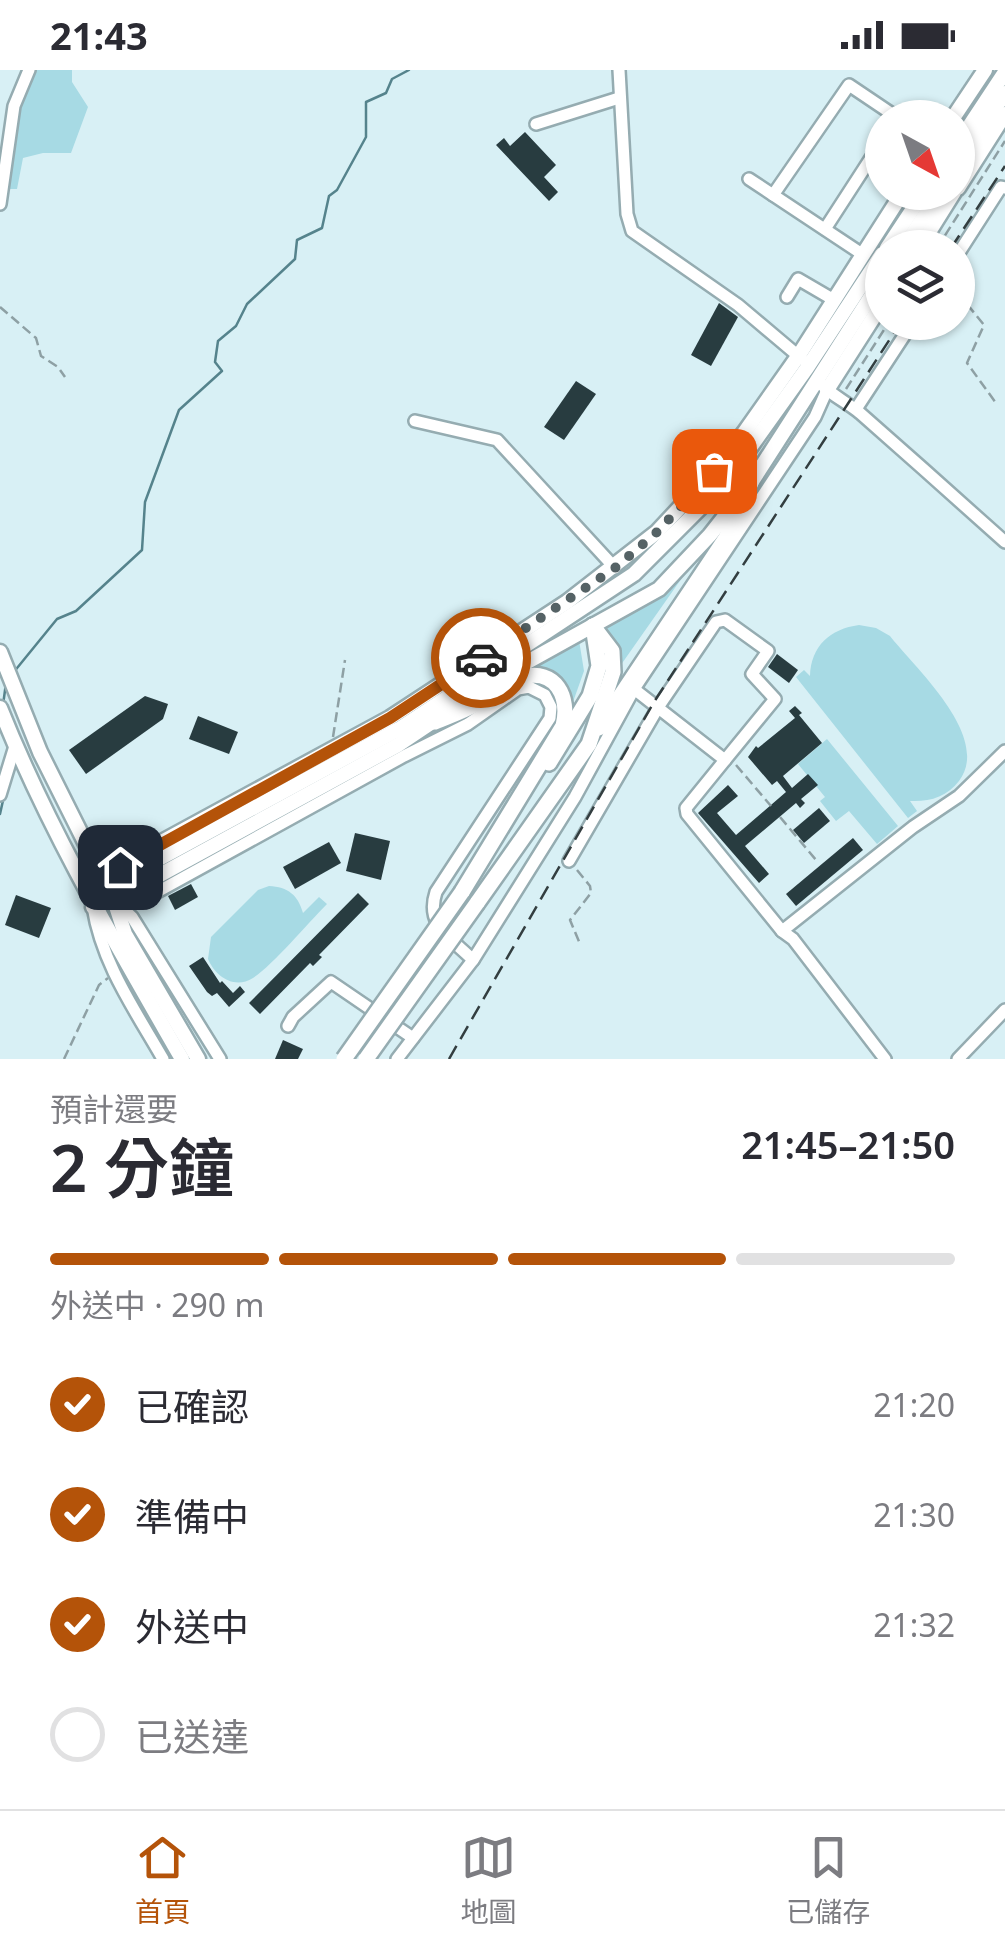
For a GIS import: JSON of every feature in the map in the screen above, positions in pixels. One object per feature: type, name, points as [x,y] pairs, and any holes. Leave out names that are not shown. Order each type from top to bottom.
[{"type":"highway","points":[[366,1059],[589,744],[726,538],[751,482]]},
{"type":"highway","points":[[589,744],[613,672],[612,651],[593,626]]},
{"type":"highway","points":[[522,798],[560,748],[590,696],[598,666],[593,626]]},
{"type":"highway","points":[[344,1059],[462,892],[522,798],[563,726],[566,702],[555,684],[539,677],[522,677],[436,722]]},
{"type":"main road","points":[[965,100],[985,70]]},
{"type":"main road","points":[[975,117],[1005,72]]},
{"type":"main road","points":[[975,139],[1005,94]]},
{"type":"main road","points":[[975,161],[1005,114]]},
{"type":"main road","points":[[818,378],[834,300],[891,210]]},
{"type":"main road","points":[[93,907],[108,888],[335,748],[395,723],[615,568],[657,532],[714,471],[818,378],[865,287]]},
{"type":"main road","points":[[108,888],[436,722],[494,680],[640,602],[668,581],[751,482],[865,305]]},
{"type":"main road","points":[[108,888],[395,723],[584,609],[634,574],[724,484],[865,324]]},
{"type":"main road","points":[[584,609],[593,626]]},
{"type":"main road","points":[[0,652],[40,752],[108,888],[182,1059]]},
{"type":"main road","points":[[0,708],[93,907],[198,1059]]},
{"type":"street","points":[[0,204],[14,106],[30,70]]},
{"type":"street","points":[[619,70],[627,214],[632,232],[738,305],[1005,542]]},
{"type":"street","points":[[773,195],[849,85],[871,100]]},
{"type":"street","points":[[536,124],[619,98]]},
{"type":"street","points":[[825,229],[865,167]]},
{"type":"street","points":[[749,179],[862,254]]},
{"type":"street","points":[[974,230],[1002,187],[1005,188]]},
{"type":"street","points":[[787,296],[798,279],[834,300]]},
{"type":"street","points":[[856,409],[901,340]]},
{"type":"street","points":[[397,1059],[472,960],[574,797],[634,689],[815,417],[818,378]]},
{"type":"street","points":[[416,422],[497,440],[615,568]]},
{"type":"street","points":[[570,862],[659,706],[716,622],[725,620],[768,651],[752,674],[775,699],[686,808],[687,814],[782,931],[793,939],[885,1059]]},
{"type":"street","points":[[108,888],[138,902],[468,724],[518,689],[530,687],[549,700],[550,718],[436,892],[430,908],[432,918],[472,960]]},
{"type":"street","points":[[634,689],[725,760]]},
{"type":"street","points":[[0,795],[15,746]]},
{"type":"street","points":[[782,931],[958,796],[1005,750]]},
{"type":"street","points":[[108,888],[132,918],[220,1059]]},
{"type":"street","points":[[93,907],[98,938],[113,973],[163,1059]]},
{"type":"street","points":[[288,1026],[331,982],[413,1038]]},
{"type":"street","points":[[958,1059],[1005,1010]]},
{"type":"street","points":[[994,1022],[1005,1032]]},
{"type":"path","points":[[948,230],[1005,141]]},
{"type":"path","points":[[0,307],[36,338],[42,356],[66,378]]},
{"type":"path","points":[[975,314],[984,325],[967,363],[996,402]]},
{"type":"path","points":[[818,378],[866,340]]},
{"type":"path","points":[[335,748],[332,732],[344,660]]},
{"type":"path","points":[[725,760],[735,764],[770,806]]},
{"type":"path","points":[[780,816],[816,860]]},
{"type":"path","points":[[570,862],[591,892],[569,925],[580,944]]},
{"type":"path","points":[[64,1059],[99,985],[113,973]]},
{"type":"shaded area","points":[[32,70],[72,70],[72,82],[88,107],[71,153],[23,158],[17,189],[4,189],[13,117]]},
{"type":"shaded area","points":[[684,575],[618,669],[618,656],[607,628]]},
{"type":"shaded area","points":[[859,625],[890,636],[947,704],[966,744],[967,763],[959,781],[937,797],[910,801],[917,811],[908,818],[796,677],[804,670],[810,676],[818,648],[831,635]]},
{"type":"shaded area","points":[[579,640],[584,671],[568,716],[564,688],[515,674]]},
{"type":"shaded area","points":[[827,739],[898,826],[877,844],[849,811],[836,821],[820,801],[825,797],[798,764]]},
{"type":"shaded area","points":[[269,886],[291,893],[303,913],[319,897],[327,904],[261,972],[246,981],[232,982],[215,971],[208,959],[211,937],[258,890]]},
{"type":"building","points":[[525,132],[556,165],[544,177],[558,192],[549,201],[496,145],[504,138],[510,146]]},
{"type":"building","points":[[719,303],[738,317],[711,366],[691,355]]},
{"type":"building","points":[[576,381],[596,394],[564,440],[544,427]]},
{"type":"building","points":[[777,654],[798,670],[789,683],[768,667]]},
{"type":"building","points":[[145,696],[168,704],[163,719],[86,774],[69,750]]},
{"type":"building","points":[[795,706],[822,743],[783,776],[792,788],[808,774],[818,785],[801,799],[805,803],[800,808],[796,803],[745,846],[769,874],[759,883],[698,813],[728,785],[738,796],[717,813],[736,835],[786,792],[777,781],[772,785],[748,757],[756,746],[795,718],[789,711]]},
{"type":"building","points":[[198,716],[238,732],[229,754],[189,739]]},
{"type":"building","points":[[819,808],[830,821],[804,843],[793,830]]},
{"type":"building","points":[[355,833],[390,841],[381,880],[346,871]]},
{"type":"building","points":[[853,838],[863,850],[796,906],[786,894]]},
{"type":"building","points":[[329,842],[341,863],[295,889],[283,867]]},
{"type":"building","points":[[191,884],[198,897],[175,910],[168,896]]},
{"type":"building","points":[[358,893],[369,904],[319,955],[322,957],[313,966],[310,963],[260,1014],[249,1003]]},
{"type":"building","points":[[16,895],[51,908],[39,938],[5,925]]},
{"type":"building","points":[[203,957],[220,983],[233,993],[240,986],[245,992],[229,1007],[217,993],[212,996],[207,992],[189,966]]},
{"type":"building","points":[[283,1040],[303,1049],[298,1059],[275,1059]]},
{"type":"waterway","points":[[13,673],[57,619],[76,611],[142,550],[145,502],[179,410],[222,371],[215,362],[218,341],[236,326],[247,304],[295,259],[297,240],[322,228],[329,196],[337,190],[366,137],[366,102],[386,93],[392,79],[409,70]]},
{"type":"waterway","points":[[3,705],[6,683]]},
{"type":"waterway","points":[[0,814],[4,796]]},
{"type":"railway","points":[[963,230],[1005,166]]},
{"type":"railway","points":[[449,1059],[654,702],[889,340]]},
{"type":"way so far","points":[[481,658],[615,568],[657,532],[714,471]]},
{"type":"route","points":[[120,867],[390,718],[481,658]]}]
